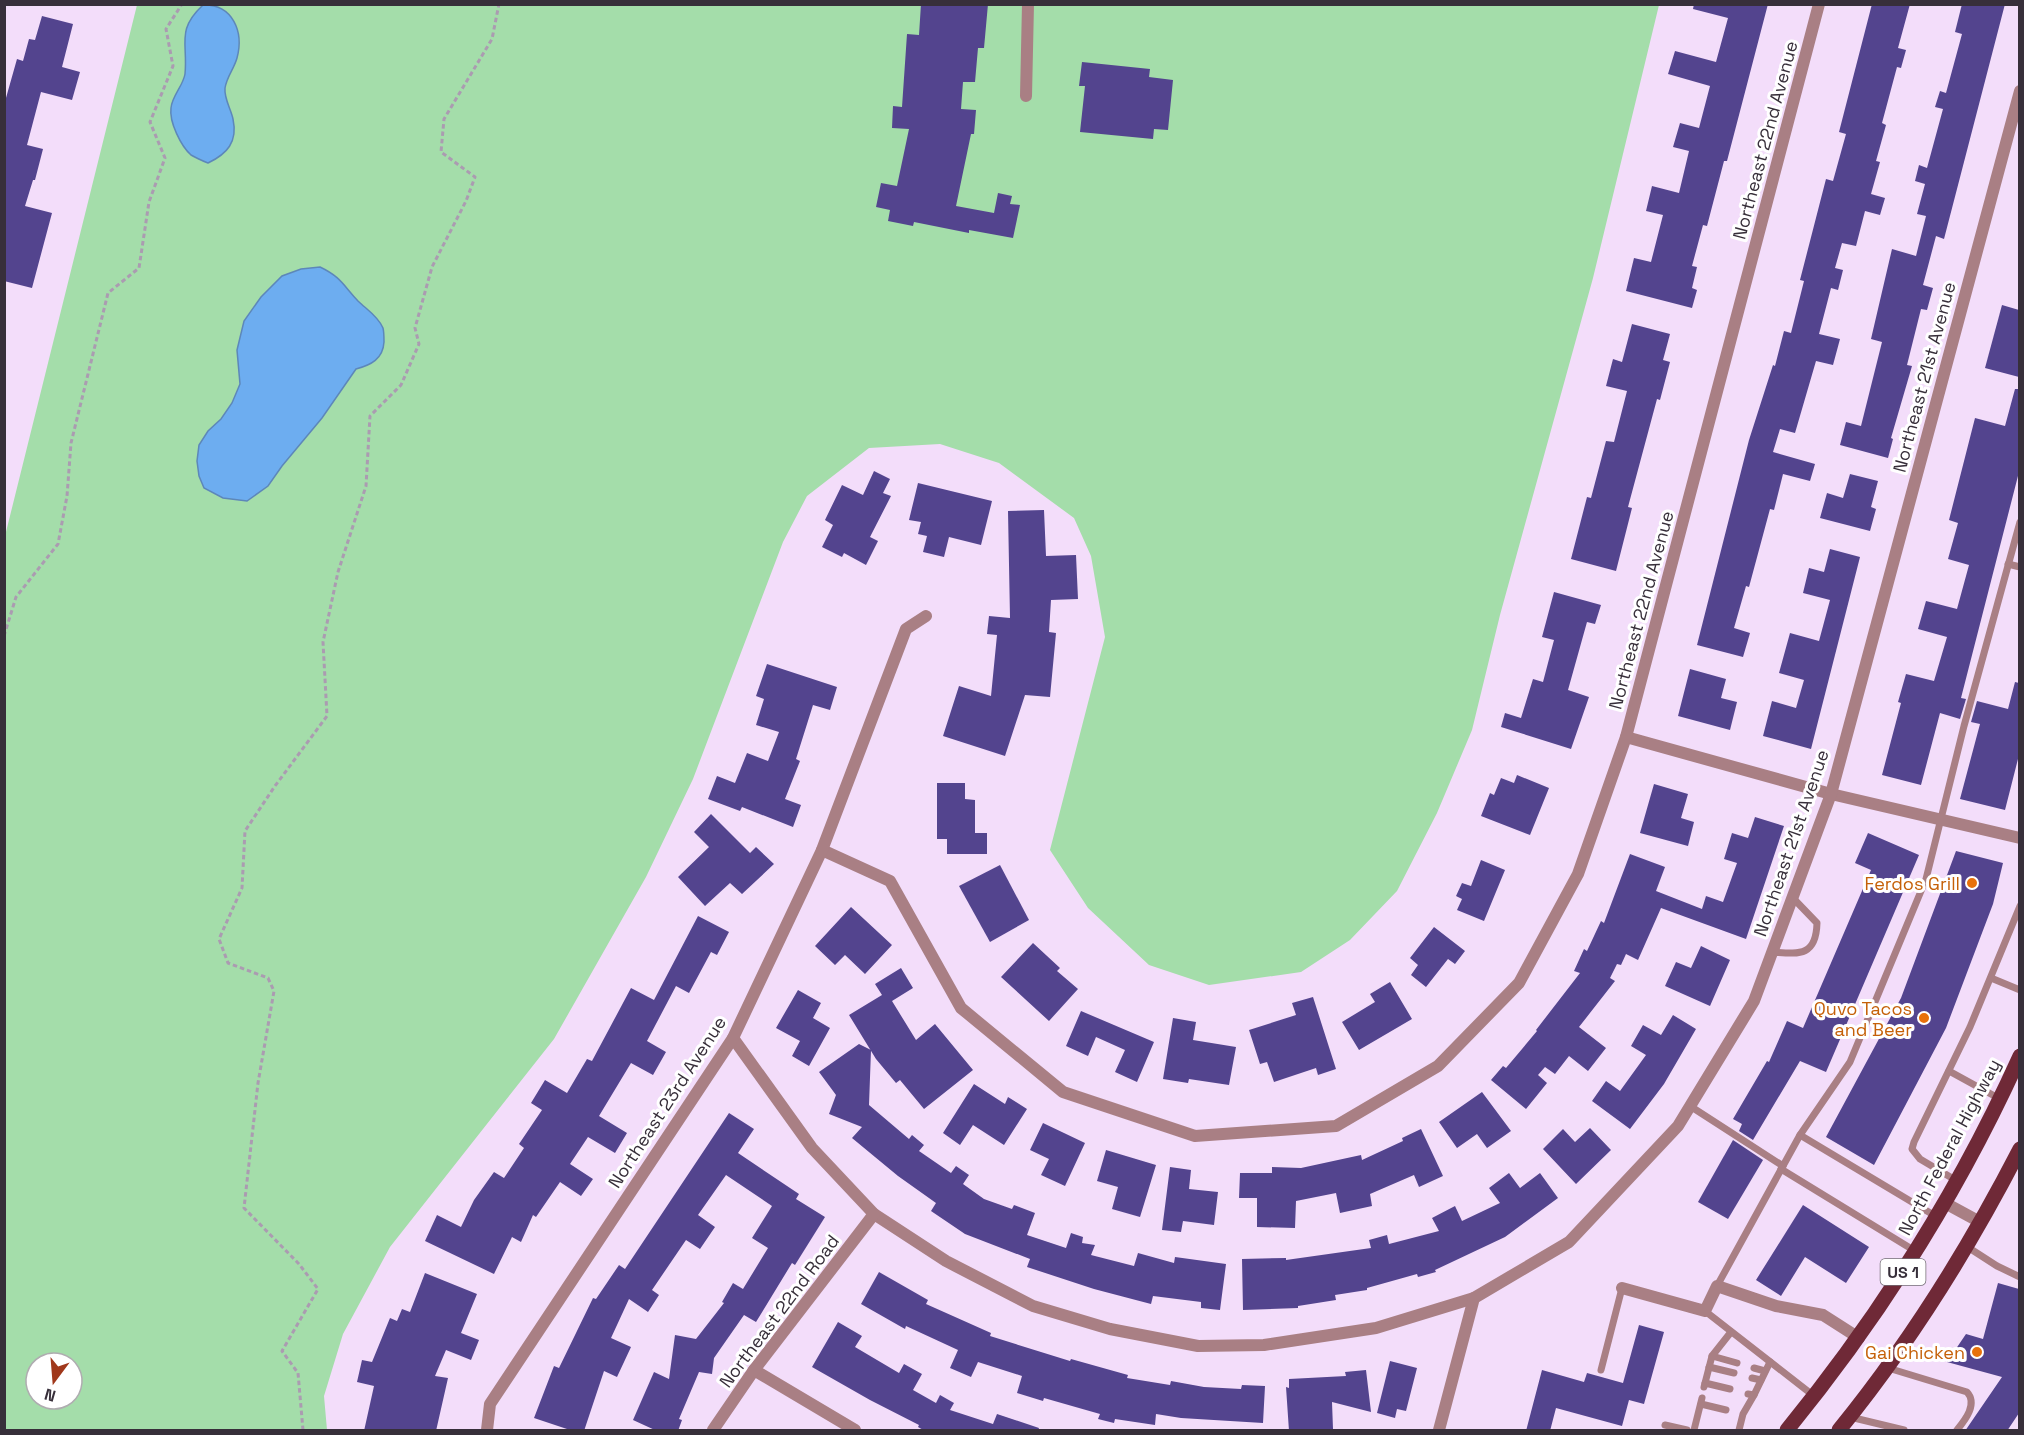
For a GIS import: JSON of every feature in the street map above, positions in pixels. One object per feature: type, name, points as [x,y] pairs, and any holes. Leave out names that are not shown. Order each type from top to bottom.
[{"type":"main road","name":"North Federal Highway","points":[[1787,1431],[1859,1338],[1916,1252],[1957,1181],[2000,1099],[2019,1056]]},
{"type":"main road","name":"US 1","points":[[1839,1431],[1937,1292],[1980,1222],[2019,1151]]},
{"type":"street","points":[[1026,96],[1028,4]]},
{"type":"street","name":"Northeast 22nd Avenue","points":[[822,850],[890,881],[961,1008],[1064,1092],[1195,1136],[1336,1126],[1438,1066],[1519,982],[1578,874],[1626,737],[1819,4]]},
{"type":"street","name":"Northeast 21st Avenue","points":[[733,1038],[812,1148],[874,1214],[946,1261],[1033,1306],[1110,1329],[1197,1346],[1263,1345],[1377,1328],[1474,1298],[1569,1242],[1678,1126],[1754,1001],[1831,794],[2019,91]]},
{"type":"street","name":"Northeast 23rd Avenue","points":[[487,1431],[490,1404],[733,1038],[822,850],[906,629],[926,616]]},
{"type":"street","points":[[1626,737],[1831,794],[2019,835]]},
{"type":"street","points":[[1941,1210],[1980,1222]]},
{"type":"street","name":"Northeast 22nd Road","points":[[713,1431],[754,1370],[874,1214]]},
{"type":"street","points":[[1622,1288],[1704,1311],[1717,1286],[1776,1306],[1823,1315],[1859,1338]]},
{"type":"street","points":[[1439,1431],[1474,1298]]},
{"type":"street","points":[[754,1370],[855,1431]]},
{"type":"lane","points":[[1717,1286],[1800,1136],[1850,1062],[1926,879],[2019,522]]},
{"type":"lane","points":[[2008,564],[2019,567]]},
{"type":"lane","points":[[1772,952],[1802,952],[1812,947],[1817,937],[1817,924],[1792,897]]},
{"type":"lane","points":[[1957,1181],[1920,1159],[1912,1149],[1970,1027],[2019,906]]},
{"type":"lane","points":[[1991,978],[2019,990]]},
{"type":"lane","points":[[1948,1071],[2000,1099]]},
{"type":"lane","points":[[1690,1106],[1782,1168],[1916,1252]]},
{"type":"lane","points":[[1800,1136],[1941,1210]]},
{"type":"lane","points":[[1966,1246],[2019,1277]]},
{"type":"lane","points":[[1601,1370],[1622,1288]]},
{"type":"lane","points":[[1704,1311],[1815,1396]]},
{"type":"lane","points":[[1730,1389],[1705,1385],[1712,1356],[1731,1332]]},
{"type":"lane","points":[[1712,1356],[1737,1363]]},
{"type":"lane","points":[[1739,1431],[1751,1394],[1770,1362]]},
{"type":"lane","points":[[1709,1367],[1734,1373]]},
{"type":"lane","points":[[1886,1367],[1967,1392],[1971,1401],[1969,1411],[1957,1431]]},
{"type":"lane","points":[[1754,1368],[1765,1371]]},
{"type":"lane","points":[[1752,1378],[1761,1380]]},
{"type":"lane","points":[[1694,1431],[1701,1401],[1726,1410]]},
{"type":"lane","points":[[1850,1417],[1904,1431]]},
{"type":"lane","points":[[1665,1425],[1687,1431]]},
{"type":"path","points":[[4,636],[16,597],[58,544],[67,496],[71,443],[108,293],[139,268],[149,202],[165,158],[150,122],[172,66],[166,29],[182,4]]},
{"type":"path","points":[[303,1431],[298,1373],[282,1351],[318,1289],[299,1264],[244,1208],[258,1083],[274,992],[268,978],[228,963],[219,939],[242,888],[245,831],[327,716],[323,642],[338,572],[366,486],[370,416],[401,385],[406,375],[419,344],[415,328],[432,267],[466,201],[475,177],[441,152],[444,119],[492,39],[499,4]]},
{"type":"green space","points":[[137,5],[1659,5],[1593,278],[1500,615],[1472,730],[1437,813],[1397,891],[1350,940],[1301,972],[1209,985],[1149,965],[1088,908],[1050,850],[1105,637],[1091,556],[1074,518],[999,463],[940,444],[869,448],[807,496],[783,542],[693,779],[646,877],[554,1039],[390,1247],[343,1334],[324,1396],[327,1430],[5,1430],[5,536]]},
{"type":"water","points":[[203,5],[222,9],[229,14],[234,21],[239,39],[237,58],[225,88],[233,119],[234,134],[226,151],[208,163],[187,151],[176,133],[171,114],[173,99],[185,74],[186,30],[189,22]]},
{"type":"water","points":[[320,267],[337,278],[378,320],[384,333],[381,353],[371,363],[356,369],[322,418],[268,486],[247,501],[223,498],[204,488],[199,476],[197,461],[199,445],[232,403],[240,384],[237,350],[244,321],[261,297],[282,276],[301,269]]},
{"type":"building","points":[[921,4],[988,4],[984,48],[978,48],[975,82],[963,82],[961,109],[976,110],[974,134],[971,134],[956,206],[994,213],[998,193],[1012,196],[1010,204],[1020,205],[1013,238],[969,230],[969,233],[914,222],[913,226],[888,221],[890,210],[876,207],[881,183],[897,186],[909,129],[892,128],[893,106],[902,107],[907,34],[919,35]]},
{"type":"building","points":[[1694,4],[1768,4],[1727,161],[1724,161],[1707,226],[1703,225],[1692,266],[1697,267],[1692,288],[1697,290],[1692,308],[1626,291],[1634,258],[1651,262],[1663,215],[1646,211],[1652,186],[1679,193],[1689,151],[1673,147],[1680,123],[1699,128],[1710,86],[1668,74],[1675,51],[1716,62],[1728,18],[1693,9]]},
{"type":"building","points":[[1872,4],[1910,4],[1898,48],[1906,50],[1901,68],[1897,67],[1882,123],[1886,125],[1876,161],[1880,162],[1871,194],[1885,198],[1880,215],[1865,211],[1856,246],[1842,243],[1835,268],[1843,270],[1838,290],[1831,288],[1819,334],[1840,339],[1833,365],[1816,361],[1795,433],[1780,429],[1773,452],[1815,464],[1810,481],[1783,474],[1774,510],[1770,509],[1749,587],[1746,586],[1734,628],[1750,633],[1743,657],[1697,645],[1749,440],[1773,365],[1775,366],[1784,331],[1791,333],[1804,281],[1800,280],[1826,179],[1833,181],[1846,134],[1839,132]]},
{"type":"building","points":[[1962,4],[2005,4],[1944,239],[1936,236],[1923,285],[1933,288],[1927,310],[1921,309],[1907,365],[1912,366],[1891,438],[1893,439],[1888,458],[1840,445],[1846,422],[1861,426],[1882,342],[1871,339],[1892,249],[1916,256],[1926,216],[1917,214],[1925,184],[1915,181],[1919,165],[1927,168],[1943,109],[1935,107],[1940,91],[1946,93],[1962,34],[1955,32]]},
{"type":"building","points":[[42,16],[73,24],[62,67],[80,72],[72,100],[41,92],[27,145],[43,149],[25,206],[52,213],[32,288],[4,281],[4,105],[17,59],[23,61],[29,39],[35,40]]},
{"type":"building","points":[[1082,62],[1150,69],[1149,77],[1173,80],[1168,130],[1154,129],[1153,139],[1080,132],[1085,86],[1079,86]]},
{"type":"building","points":[[2002,305],[2019,310],[2019,377],[1985,368]]},
{"type":"building","points":[[1632,324],[1670,334],[1663,360],[1670,362],[1660,400],[1657,399],[1628,507],[1632,508],[1616,571],[1571,559],[1587,497],[1591,498],[1606,441],[1614,442],[1627,391],[1606,386],[1613,359],[1622,362]]},
{"type":"building","points":[[2015,389],[2019,389],[2019,472],[1961,698],[1966,699],[1960,719],[1940,713],[1921,785],[1882,775],[1901,703],[1898,702],[1906,674],[1934,681],[1947,637],[1918,629],[1926,601],[1957,609],[1969,565],[1948,559],[1958,523],[1949,520],[1975,418],[2005,426]]},
{"type":"building","points":[[874,471],[890,479],[883,493],[891,496],[870,537],[878,541],[866,565],[844,553],[842,557],[822,547],[833,525],[825,520],[842,485],[863,495]]},
{"type":"building","points":[[1850,474],[1878,481],[1871,507],[1876,509],[1870,531],[1820,518],[1827,493],[1843,498]]},
{"type":"building","points":[[918,483],[992,501],[981,545],[949,537],[944,557],[923,552],[927,536],[918,534],[921,522],[909,520]]},
{"type":"building","points":[[1044,510],[1046,556],[1076,555],[1078,599],[1051,600],[1049,632],[1056,633],[1050,697],[1025,695],[1005,756],[943,736],[959,686],[991,696],[997,635],[987,634],[989,616],[1010,618],[1008,511]]},
{"type":"building","points":[[1830,549],[1860,557],[1811,749],[1763,736],[1772,701],[1796,708],[1804,680],[1779,673],[1790,633],[1819,641],[1830,600],[1803,593],[1809,568],[1824,572]]},
{"type":"building","points":[[1554,592],[1601,605],[1595,624],[1587,622],[1568,690],[1589,697],[1571,749],[1501,727],[1505,713],[1521,718],[1533,679],[1543,682],[1554,640],[1542,637]]},
{"type":"building","points":[[767,664],[837,687],[830,710],[813,705],[796,759],[800,761],[785,799],[801,805],[793,827],[742,807],[740,811],[708,799],[717,776],[735,783],[747,753],[768,761],[779,732],[756,725],[764,699],[756,696]]},
{"type":"building","points":[[1690,669],[1726,679],[1721,698],[1737,702],[1730,730],[1678,716]]},
{"type":"building","points":[[2015,682],[2019,683],[2019,755],[2005,810],[1960,799],[1980,724],[1971,722],[1977,701],[2008,709]]},
{"type":"building","points":[[1517,775],[1549,788],[1530,835],[1481,816],[1490,793],[1494,795],[1501,778],[1514,783]]},
{"type":"building","points":[[937,783],[965,783],[965,799],[975,800],[975,833],[987,833],[987,854],[947,854],[947,839],[937,839]]},
{"type":"building","points":[[1654,784],[1688,794],[1681,818],[1694,822],[1688,846],[1640,833]]},
{"type":"building","points":[[711,814],[750,853],[756,847],[774,864],[742,894],[730,883],[705,906],[678,877],[709,847],[694,832]]},
{"type":"building","points":[[1755,817],[1784,826],[1746,939],[1661,908],[1638,960],[1626,954],[1621,965],[1617,964],[1610,978],[1615,981],[1579,1027],[1606,1048],[1588,1071],[1569,1056],[1555,1074],[1545,1067],[1538,1075],[1547,1083],[1526,1109],[1491,1080],[1503,1066],[1506,1068],[1537,1031],[1580,973],[1574,971],[1584,949],[1587,951],[1601,921],[1604,923],[1630,854],[1665,867],[1656,891],[1702,909],[1706,896],[1723,902],[1737,863],[1724,859],[1732,833],[1748,838]]},
{"type":"building","points":[[1868,833],[1919,855],[1826,1072],[1800,1061],[1753,1140],[1739,1131],[1742,1124],[1733,1119],[1767,1061],[1769,1062],[1787,1021],[1803,1028],[1871,870],[1855,863]]},
{"type":"building","points":[[1956,851],[2003,863],[1993,904],[1946,1028],[1874,1165],[1826,1137],[1901,998]]},
{"type":"building","points":[[1481,860],[1505,870],[1484,921],[1457,910],[1462,899],[1456,896],[1462,883],[1471,886]]},
{"type":"building","points":[[1000,865],[1029,920],[990,942],[959,886]]},
{"type":"building","points":[[851,907],[892,945],[865,974],[845,955],[835,965],[815,946]]},
{"type":"building","points":[[698,916],[729,932],[717,955],[711,952],[689,993],[676,986],[647,1041],[666,1052],[653,1075],[631,1063],[599,1116],[627,1133],[615,1153],[588,1137],[570,1164],[593,1179],[581,1196],[560,1182],[536,1217],[533,1215],[521,1242],[512,1237],[494,1274],[425,1241],[437,1215],[461,1227],[474,1200],[494,1172],[504,1178],[524,1148],[519,1144],[542,1110],[531,1103],[545,1080],[567,1093],[587,1059],[592,1061],[631,988],[654,1000]]},
{"type":"building","points":[[1434,927],[1465,951],[1455,964],[1448,959],[1426,987],[1411,975],[1418,965],[1410,958]]},
{"type":"building","points":[[1033,943],[1060,968],[1057,971],[1078,989],[1049,1021],[1001,977]]},
{"type":"building","points":[[1701,946],[1730,960],[1710,1006],[1665,986],[1676,962],[1691,968]]},
{"type":"building","points":[[901,968],[913,988],[892,1001],[916,1040],[935,1024],[973,1070],[924,1109],[900,1080],[896,1083],[876,1059],[849,1015],[882,995],[875,984]]},
{"type":"building","points":[[1390,982],[1412,1019],[1359,1050],[1342,1022],[1375,1002],[1370,994]]},
{"type":"building","points":[[798,990],[821,1003],[813,1018],[830,1028],[809,1066],[792,1056],[800,1041],[776,1028]]},
{"type":"building","points":[[1313,997],[1336,1069],[1318,1075],[1316,1068],[1274,1082],[1267,1062],[1260,1064],[1249,1030],[1296,1015],[1292,1003]]},
{"type":"building","points":[[1081,1011],[1154,1042],[1137,1082],[1115,1072],[1125,1050],[1096,1037],[1088,1056],[1066,1046]]},
{"type":"building","points":[[1673,1015],[1696,1029],[1664,1084],[1630,1129],[1592,1101],[1606,1081],[1620,1091],[1646,1055],[1631,1046],[1643,1025],[1661,1035]]},
{"type":"building","points":[[1173,1018],[1196,1022],[1193,1040],[1236,1047],[1229,1085],[1189,1079],[1188,1083],[1163,1079]]},
{"type":"building","points":[[859,1044],[871,1050],[869,1105],[909,1139],[912,1135],[924,1145],[919,1151],[951,1173],[956,1166],[969,1175],[963,1184],[984,1199],[1012,1209],[1014,1205],[1035,1213],[1027,1235],[1066,1248],[1071,1233],[1083,1237],[1082,1243],[1095,1245],[1091,1255],[1134,1266],[1138,1253],[1174,1263],[1175,1257],[1226,1264],[1220,1310],[1201,1308],[1201,1302],[1153,1296],[1151,1304],[1094,1289],[1027,1267],[1030,1259],[965,1234],[931,1211],[936,1203],[898,1176],[852,1138],[862,1127],[829,1114],[836,1095],[819,1072]]},
{"type":"building","points":[[974,1084],[1005,1104],[1008,1097],[1027,1109],[1004,1145],[973,1125],[960,1145],[943,1133]]},
{"type":"building","points":[[1482,1092],[1511,1131],[1487,1148],[1477,1134],[1457,1148],[1439,1122]]},
{"type":"building","points":[[729,1113],[754,1129],[738,1153],[799,1194],[796,1199],[825,1217],[795,1265],[792,1263],[756,1322],[744,1315],[714,1358],[712,1374],[699,1372],[679,1419],[682,1420],[678,1431],[657,1431],[633,1420],[654,1372],[669,1379],[675,1335],[696,1339],[724,1303],[722,1302],[733,1283],[743,1289],[768,1248],[752,1238],[772,1206],[726,1175],[698,1215],[715,1227],[700,1249],[686,1240],[652,1290],[659,1295],[648,1312],[629,1299],[611,1338],[631,1347],[617,1377],[604,1371],[584,1431],[573,1431],[534,1418],[554,1366],[559,1368],[593,1298],[596,1299],[619,1265],[625,1269]]},
{"type":"building","points":[[1043,1123],[1085,1143],[1065,1186],[1041,1175],[1049,1159],[1030,1150]]},
{"type":"building","points":[[1590,1128],[1611,1150],[1576,1184],[1543,1149],[1563,1129],[1575,1142]]},
{"type":"building","points":[[1421,1129],[1443,1176],[1419,1187],[1414,1175],[1370,1194],[1372,1206],[1340,1213],[1336,1193],[1296,1201],[1295,1228],[1257,1227],[1257,1198],[1239,1198],[1240,1173],[1272,1173],[1272,1167],[1301,1168],[1361,1155],[1362,1160],[1403,1141],[1402,1138]]},
{"type":"building","points":[[1733,1140],[1763,1160],[1728,1219],[1698,1202]]},
{"type":"building","points":[[1106,1150],[1156,1165],[1140,1217],[1112,1209],[1118,1187],[1097,1181]]},
{"type":"building","points":[[1170,1167],[1191,1170],[1189,1189],[1218,1192],[1214,1225],[1183,1221],[1181,1232],[1162,1230]]},
{"type":"building","points":[[1509,1173],[1520,1188],[1540,1173],[1558,1198],[1505,1237],[1435,1270],[1436,1272],[1418,1277],[1417,1274],[1367,1288],[1367,1290],[1335,1295],[1336,1300],[1298,1306],[1298,1308],[1243,1310],[1242,1259],[1286,1258],[1286,1260],[1371,1248],[1369,1240],[1387,1235],[1389,1244],[1439,1231],[1432,1218],[1455,1206],[1462,1221],[1500,1203],[1489,1188]]},
{"type":"building","points":[[1803,1205],[1869,1247],[1846,1283],[1805,1257],[1781,1296],[1756,1280]]},
{"type":"building","points":[[879,1272],[928,1300],[926,1304],[991,1333],[990,1336],[1070,1361],[1071,1359],[1128,1375],[1127,1378],[1170,1385],[1171,1381],[1204,1387],[1241,1389],[1242,1385],[1265,1386],[1263,1423],[1181,1418],[1156,1414],[1155,1425],[1115,1419],[1114,1423],[1098,1419],[1100,1414],[1017,1393],[1022,1376],[978,1362],[971,1377],[950,1368],[958,1350],[906,1326],[905,1329],[861,1304]]},
{"type":"building","points":[[425,1273],[477,1294],[461,1333],[479,1340],[471,1360],[446,1350],[435,1376],[448,1378],[436,1431],[364,1431],[374,1386],[357,1382],[362,1360],[372,1362],[390,1318],[397,1321],[402,1309],[410,1312]]},
{"type":"building","points":[[1998,1283],[2019,1289],[2019,1413],[2007,1431],[1965,1431],[2002,1377],[1947,1362],[1966,1334],[1983,1339]]},
{"type":"building","points":[[838,1322],[862,1336],[855,1347],[899,1373],[904,1364],[922,1374],[913,1390],[936,1403],[940,1395],[954,1403],[950,1410],[993,1424],[997,1414],[1039,1428],[1038,1431],[925,1431],[918,1427],[919,1425],[812,1367]]},
{"type":"building","points":[[1639,1325],[1664,1332],[1644,1404],[1629,1400],[1622,1426],[1556,1408],[1550,1431],[1526,1431],[1542,1370],[1584,1382],[1587,1373],[1623,1383]]},
{"type":"building","points":[[1390,1361],[1417,1368],[1406,1411],[1397,1409],[1395,1418],[1377,1413]]},
{"type":"building","points":[[1366,1370],[1371,1412],[1332,1402],[1333,1429],[1289,1431],[1286,1387],[1289,1388],[1289,1379],[1346,1376],[1345,1372]]},
{"type":"place","name":"Ferdos Grill","points":[[1972,883]]},
{"type":"place","name":"Quvo Tacos and Beer","points":[[1924,1018]]},
{"type":"place","name":"Gai Chicken","points":[[1977,1352]]}]
